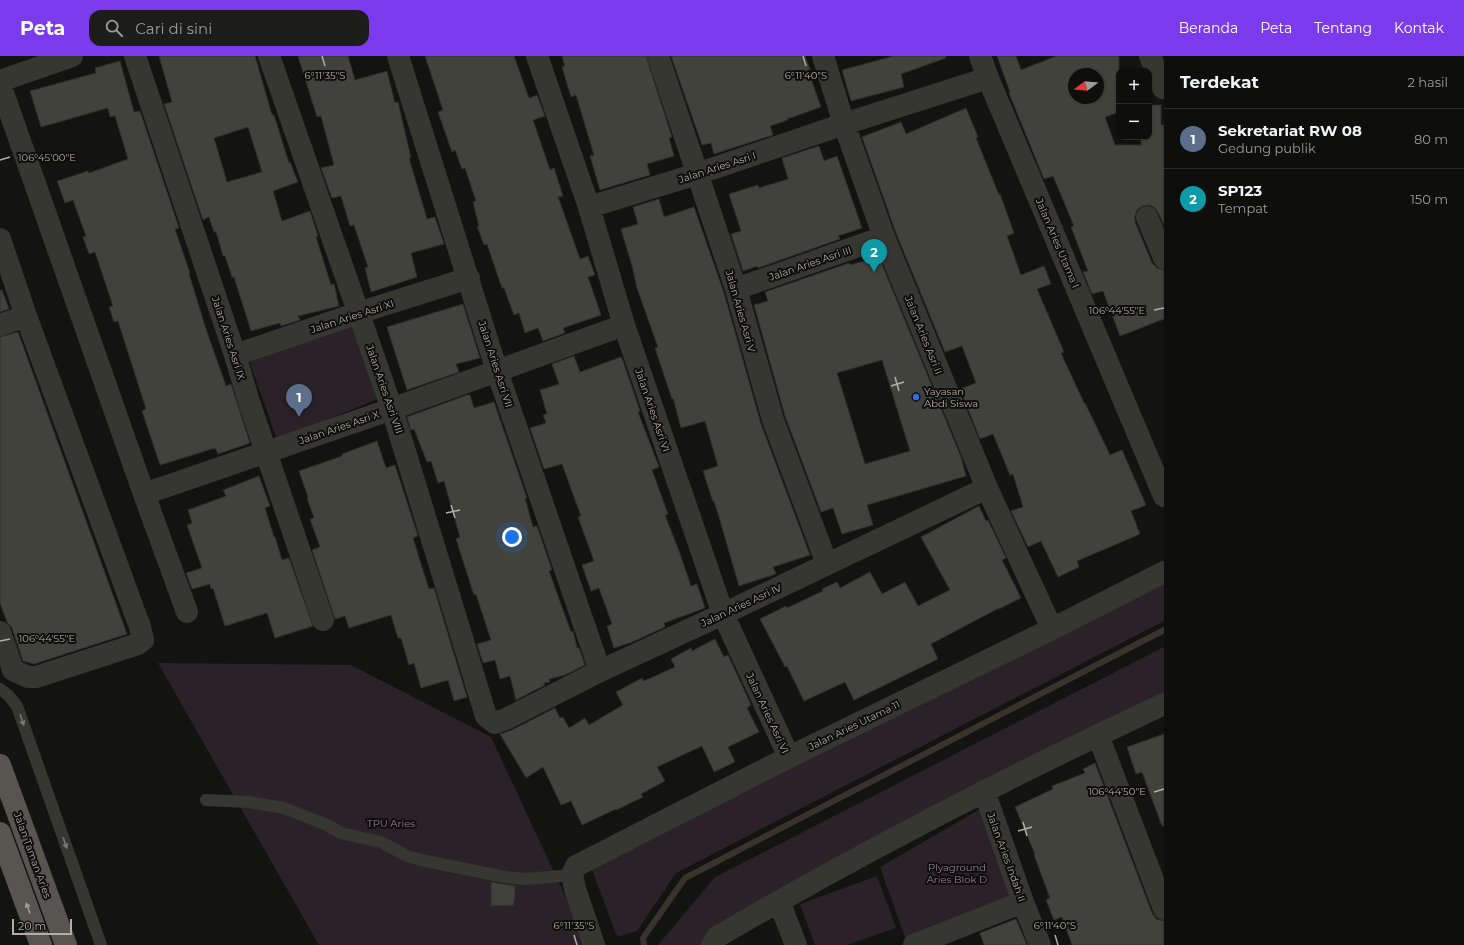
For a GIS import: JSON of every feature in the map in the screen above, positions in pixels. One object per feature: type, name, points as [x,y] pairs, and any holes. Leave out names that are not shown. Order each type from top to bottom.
[{"type":"main road","name":"Jalan Taman Aries","points":[[0,765],[66,945]]},
{"type":"main road","points":[[0,833],[41,945]]},
{"type":"street","points":[[72,56],[0,83],[144,494],[187,612]]},
{"type":"street","name":"Jalan Aries Asri IX","points":[[135,56],[235,355],[266,453],[323,620]]},
{"type":"street","name":"Jalan Aries Asri VIII","points":[[269,56],[392,409],[486,716],[495,723]]},
{"type":"street","name":"Jalan Aries Asri VII","points":[[398,56],[497,371],[600,671]]},
{"type":"street","name":"Jalan Aries Asri VI","points":[[537,56],[589,207],[624,325],[723,614],[789,757]]},
{"type":"street","name":"Jalan Aries Asri V","points":[[658,56],[736,289],[773,420],[827,564]]},
{"type":"street","points":[[823,56],[844,124]]},
{"type":"street","name":"Jalan Aries Utama I","points":[[980,56],[1164,496]]},
{"type":"street","points":[[1150,56],[1163,88]]},
{"type":"street","name":"Jalan Aries Asri I","points":[[589,207],[698,174],[844,124],[988,78]]},
{"type":"street","name":"Jalan Aries Asri II","points":[[844,124],[884,237],[987,488],[1052,629]]},
{"type":"street","points":[[1147,217],[1164,258]]},
{"type":"street","name":"Jalan Aries Asri III","points":[[736,289],[884,237]]},
{"type":"street","points":[[0,238],[26,316],[140,628],[143,640],[138,644],[43,675],[28,677],[13,670],[0,632]]},
{"type":"street","name":"Jalan Aries Asri XI","points":[[235,355],[358,313],[469,278]]},
{"type":"street","points":[[0,325],[26,316]]},
{"type":"street","name":"Jalan Aries Asri X","points":[[144,494],[392,409],[624,325]]},
{"type":"street","name":"Jalan Aries Asri IV","points":[[495,723],[506,719],[600,671],[987,488]]},
{"type":"street","name":"Jalan Aries Utama 11","points":[[572,875],[576,866],[789,757],[1052,629],[1164,572]]},
{"type":"street","points":[[712,945],[717,936],[779,901],[984,792],[1164,704]]},
{"type":"street","points":[[1098,735],[1164,909]]},
{"type":"street","name":"Jalan Aries Indah II","points":[[984,792],[1040,945]]},
{"type":"street","points":[[572,875],[575,889],[594,945]]},
{"type":"street","points":[[779,901],[796,945]]},
{"type":"street","points":[[915,945],[1023,902]]},
{"type":"lane","points":[[0,689],[8,695],[17,706],[101,945]]},
{"type":"lane","points":[[206,800],[249,802],[284,808],[327,824],[341,833],[381,842],[407,856],[420,860],[505,877],[525,879],[572,875]]},
{"type":"green space","points":[[355,320],[378,399],[277,440],[247,355]]},
{"type":"green space","points":[[1164,581],[1164,621],[676,873],[637,931],[617,937],[591,867]]},
{"type":"green space","points":[[1164,647],[1164,696],[710,945],[658,945],[715,877]]},
{"type":"green space","name":"TPU Aries","points":[[158,663],[351,665],[491,737],[588,945],[319,945]]},
{"type":"green space","name":"Plyaground Aries Blok D","points":[[982,808],[1014,897],[906,940],[880,867]]},
{"type":"green space","points":[[877,876],[896,928],[847,945],[815,945],[800,904]]},
{"type":"building","points":[[159,56],[255,56],[272,115],[274,115],[289,163],[290,162],[298,182],[273,191],[282,221],[310,211],[318,236],[316,237],[331,285],[334,284],[339,306],[298,316],[300,320],[281,326],[280,323],[251,331],[234,277],[232,277],[225,256],[223,256],[216,232],[214,232],[209,217],[203,220],[164,104],[172,102]],"holes":[[[248,127],[262,172],[227,182],[214,138]]]},
{"type":"building","points":[[298,56],[348,56],[355,80],[387,71],[395,103],[398,102],[411,158],[409,158],[427,219],[435,217],[444,244],[411,253],[417,277],[371,292],[365,268],[368,267],[354,225],[350,226],[341,196],[332,198],[321,168],[334,165],[321,116],[317,117]]},
{"type":"building","points":[[425,56],[514,56],[529,98],[537,95],[545,116],[533,120],[550,170],[554,168],[563,196],[558,197],[580,259],[588,256],[595,275],[588,277],[601,315],[563,328],[565,333],[543,341],[538,328],[525,333],[519,313],[514,315],[504,288],[502,288],[487,244],[484,245],[477,226],[479,226],[473,202],[476,201],[465,168],[462,169],[455,150],[452,152],[438,112],[443,110]]},
{"type":"building","points":[[562,56],[646,56],[672,137],[669,138],[674,156],[647,164],[650,175],[600,190],[590,156],[594,155],[576,95],[571,97],[562,67],[565,66]]},
{"type":"building","points":[[671,56],[805,56],[821,107],[770,126],[773,135],[714,154],[711,143],[702,145]]},
{"type":"building","points":[[894,56],[946,56],[946,58],[901,74],[904,87],[851,101],[842,70]]},
{"type":"building","points":[[997,56],[1016,56],[1021,70],[1056,56],[1119,56],[1119,68],[1116,68],[1116,113],[1105,117],[1115,145],[1141,145],[1141,140],[1152,140],[1152,105],[1161,105],[1161,125],[1164,125],[1164,225],[1158,212],[1154,207],[1149,205],[1142,206],[1137,210],[1135,222],[1152,263],[1157,268],[1164,270],[1164,319],[1120,336],[1103,291],[1092,294],[1083,272],[1088,271],[1071,227],[1074,226],[1053,176],[1044,179],[1009,93],[1010,92]]},
{"type":"building","points":[[120,61],[134,112],[140,111],[179,228],[175,229],[190,273],[189,274],[207,332],[226,386],[231,384],[250,443],[218,454],[215,448],[160,465],[142,411],[146,409],[118,321],[114,322],[109,307],[113,306],[95,252],[89,254],[83,237],[86,236],[73,200],[65,203],[57,181],[88,171],[89,173],[128,159],[115,116],[110,117],[108,108],[41,127],[30,91],[96,73],[95,68]]},
{"type":"building","points":[[966,108],[978,137],[976,138],[999,195],[1000,194],[1014,233],[1007,236],[1021,275],[1044,266],[1051,284],[1037,289],[1064,352],[1061,353],[1110,455],[1122,450],[1146,505],[1131,511],[1140,534],[1077,561],[1079,567],[1058,577],[1041,541],[1028,547],[1011,511],[1023,507],[1013,474],[1010,475],[993,434],[980,439],[960,389],[976,383],[962,346],[945,352],[896,233],[862,137],[901,122],[906,134]]},
{"type":"building","points":[[819,146],[824,161],[837,156],[862,228],[838,236],[840,239],[758,268],[757,266],[743,271],[731,234],[741,231],[729,194],[758,185],[759,188],[788,179],[782,158]]},
{"type":"building","points":[[659,199],[664,217],[694,207],[724,293],[761,424],[810,555],[773,567],[776,574],[739,586],[714,501],[713,502],[703,471],[718,466],[705,421],[681,428],[673,398],[672,399],[655,348],[658,347],[637,288],[621,229],[638,224],[633,207]]},
{"type":"building","points":[[879,257],[961,457],[966,476],[867,505],[873,525],[842,534],[833,508],[821,512],[785,416],[754,305],[768,301],[765,292],[849,263],[850,265]],"holes":[[[882,360],[910,451],[865,464],[837,373]]]},
{"type":"building","points":[[0,290],[2,290],[9,309],[0,312]]},
{"type":"building","points":[[463,304],[480,358],[456,364],[459,372],[407,390],[387,327]]},
{"type":"building","points":[[18,332],[127,634],[34,664],[23,661],[12,628],[7,622],[0,603],[0,337]]},
{"type":"building","points":[[574,356],[580,372],[621,357],[640,411],[638,412],[659,467],[652,470],[668,514],[665,515],[691,586],[697,584],[705,608],[664,623],[665,627],[632,642],[614,648],[607,626],[612,624],[599,588],[591,591],[582,565],[594,561],[578,517],[581,516],[562,464],[544,469],[530,428],[546,423],[543,415],[547,414],[540,390],[559,384],[552,364]]},
{"type":"building","points":[[470,395],[474,408],[494,402],[527,498],[525,498],[533,527],[537,526],[552,570],[549,571],[571,632],[573,631],[577,648],[579,648],[585,665],[565,675],[549,679],[550,682],[544,683],[545,685],[516,700],[510,676],[500,679],[495,660],[483,663],[477,644],[491,640],[476,594],[474,595],[456,539],[460,537],[444,481],[438,483],[431,461],[427,462],[414,429],[411,430],[407,417]]},
{"type":"building","points":[[377,441],[386,468],[395,465],[418,536],[413,538],[420,561],[429,589],[434,588],[467,697],[454,701],[448,680],[421,688],[414,663],[409,665],[401,638],[398,638],[391,615],[349,628],[345,616],[335,619],[312,550],[320,547],[310,519],[314,518],[299,471],[342,456],[342,454]]},
{"type":"building","points":[[259,476],[270,506],[265,508],[282,560],[289,558],[313,626],[275,638],[267,613],[225,626],[213,588],[211,589],[210,584],[192,589],[186,573],[202,568],[187,525],[192,523],[188,510],[226,496],[223,490]]},
{"type":"building","points":[[979,506],[986,521],[988,520],[1006,558],[1002,560],[1021,598],[931,644],[938,659],[854,700],[845,682],[804,701],[787,666],[785,667],[760,619],[786,606],[787,608],[823,591],[822,589],[837,582],[840,588],[870,572],[882,594],[905,582],[918,606],[950,590],[921,537]]},
{"type":"building","points":[[715,639],[724,657],[728,655],[751,705],[747,708],[759,732],[728,747],[735,762],[714,772],[702,746],[657,767],[665,781],[641,794],[643,797],[582,825],[571,801],[561,805],[543,767],[526,778],[500,734],[512,730],[555,708],[560,718],[563,717],[569,728],[585,718],[589,725],[623,705],[616,692],[642,678],[644,681],[675,667],[671,659],[691,648],[692,651]]},
{"type":"building","points":[[1164,734],[1164,826],[1162,826],[1142,772],[1136,774],[1127,747]]},
{"type":"building","points":[[1095,763],[1152,913],[1156,919],[1164,921],[1164,945],[1072,945],[1062,917],[1054,920],[1046,900],[1050,898],[1034,855],[1035,854],[1015,807],[1053,789],[1052,786],[1085,773],[1083,769]]},
{"type":"building","points":[[491,882],[515,886],[514,905],[491,906]]},
{"type":"building","points":[[1016,919],[1027,945],[984,945],[980,933]]},
{"type":"waterway","points":[[644,945],[643,938],[685,878],[1164,630]]},
{"type":"place","name":"SP123","points":[[874,272]]},
{"type":"place","name":"Yayasan Abdi Siswa","points":[[916,397]]},
{"type":"place","name":"Sekretariat RW 08","points":[[299,417]]}]
